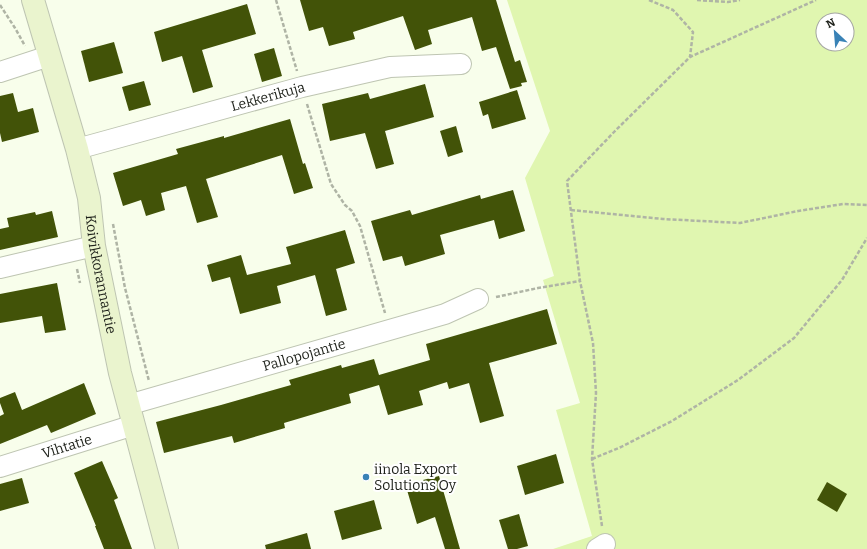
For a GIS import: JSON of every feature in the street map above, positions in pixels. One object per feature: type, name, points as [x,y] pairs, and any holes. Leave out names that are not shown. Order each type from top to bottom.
[{"type":"street","name":"Koivikkorannantie","points":[[33,0],[41,59],[77,149],[89,198],[94,246],[120,374],[167,549]]},
{"type":"street","points":[[0,72],[41,59]]},
{"type":"street","name":"Lekkerikuja","points":[[77,149],[302,87],[390,67],[461,64]]},
{"type":"street","points":[[0,268],[94,246]]},
{"type":"street","name":"Pallopojantie","points":[[131,415],[390,330],[445,314],[478,299]]},
{"type":"street","name":"Vihtatie","points":[[0,467],[131,415]]},
{"type":"path","points":[[276,0],[330,184],[344,205],[352,211],[360,226],[390,330]]},
{"type":"path","points":[[649,0],[673,10],[693,32],[690,58]]},
{"type":"path","points":[[697,0],[728,2],[740,0]]},
{"type":"path","points":[[601,547],[592,459],[596,393],[593,343],[580,281],[567,181],[615,131],[690,58],[816,0]]},
{"type":"path","points":[[0,5],[41,59]]},
{"type":"path","points":[[571,210],[663,219],[740,223],[842,204],[867,205]]},
{"type":"path","points":[[592,459],[621,447],[672,421],[738,380],[794,338],[842,280],[867,238]]},
{"type":"path","points":[[72,250],[81,287]]},
{"type":"path","points":[[478,299],[502,296],[580,281]]},
{"type":"green space","points":[[507,0],[867,0],[867,549],[553,549],[592,536],[556,410],[580,403],[543,280],[554,276],[525,178],[550,131]]},
{"type":"building","points":[[300,0],[496,0],[515,62],[520,60],[527,82],[521,83],[522,86],[510,89],[496,47],[482,51],[472,17],[428,30],[432,44],[415,50],[403,16],[353,32],[355,39],[329,46],[323,27],[309,31]]},
{"type":"building","points":[[247,4],[256,34],[202,50],[213,87],[193,93],[182,56],[162,62],[154,32]]},
{"type":"building","points":[[114,42],[123,73],[89,82],[81,51]]},
{"type":"building","points":[[274,48],[282,76],[262,82],[254,54]]},
{"type":"building","points":[[144,81],[151,105],[129,111],[122,87]]},
{"type":"building","points":[[425,84],[434,117],[385,131],[394,164],[376,169],[365,133],[330,141],[322,104],[368,93],[370,99]]},
{"type":"building","points":[[517,90],[526,119],[492,129],[488,114],[483,116],[479,102]]},
{"type":"building","points":[[13,93],[18,112],[33,108],[39,132],[2,142],[0,133],[0,96]]},
{"type":"building","points":[[290,119],[303,164],[305,163],[313,188],[294,194],[282,155],[206,179],[218,217],[197,223],[186,186],[161,193],[165,210],[146,216],[141,200],[123,206],[113,173],[178,154],[176,149],[224,136],[224,138]]},
{"type":"building","points":[[456,126],[463,152],[448,157],[440,131]]},
{"type":"building","points":[[513,190],[525,231],[499,239],[494,220],[440,235],[445,254],[405,266],[402,256],[383,261],[371,221],[410,210],[412,215],[480,195],[481,199]]},
{"type":"building","points":[[52,211],[58,237],[0,250],[0,229],[9,227],[7,218],[35,212],[36,215]]},
{"type":"building","points":[[345,230],[355,263],[336,269],[347,310],[326,316],[315,275],[277,286],[281,303],[240,314],[230,277],[212,282],[207,265],[241,255],[247,275],[291,264],[286,247]]},
{"type":"building","points":[[57,283],[66,330],[45,333],[42,316],[0,323],[0,294]]},
{"type":"building","points":[[547,309],[557,344],[489,363],[504,416],[480,423],[469,383],[449,389],[447,382],[419,391],[423,405],[388,415],[379,385],[349,394],[351,403],[284,423],[285,428],[234,443],[232,436],[164,453],[156,422],[291,385],[289,380],[341,365],[342,368],[374,359],[379,375],[430,360],[426,344]]},
{"type":"building","points":[[84,383],[96,414],[51,433],[47,425],[0,444],[0,416],[4,414],[0,403],[0,398],[15,392],[22,410]]},
{"type":"building","points":[[556,454],[564,483],[525,495],[517,466]]},
{"type":"building","points":[[102,461],[118,498],[114,500],[132,549],[104,549],[74,473]]},
{"type":"building","points":[[439,476],[460,549],[445,549],[435,517],[417,524],[407,490],[425,484],[423,480]]},
{"type":"building","points":[[22,478],[29,503],[0,511],[0,484]]},
{"type":"building","points":[[827,482],[847,494],[837,512],[817,500]]},
{"type":"building","points":[[374,500],[382,529],[342,540],[334,511]]},
{"type":"building","points":[[519,514],[528,546],[517,549],[508,549],[499,520]]},
{"type":"building","points":[[307,533],[311,549],[266,549],[265,545]]},
{"type":"place","name":"iinola Export Solutions Oy","points":[[366,477]]}]
